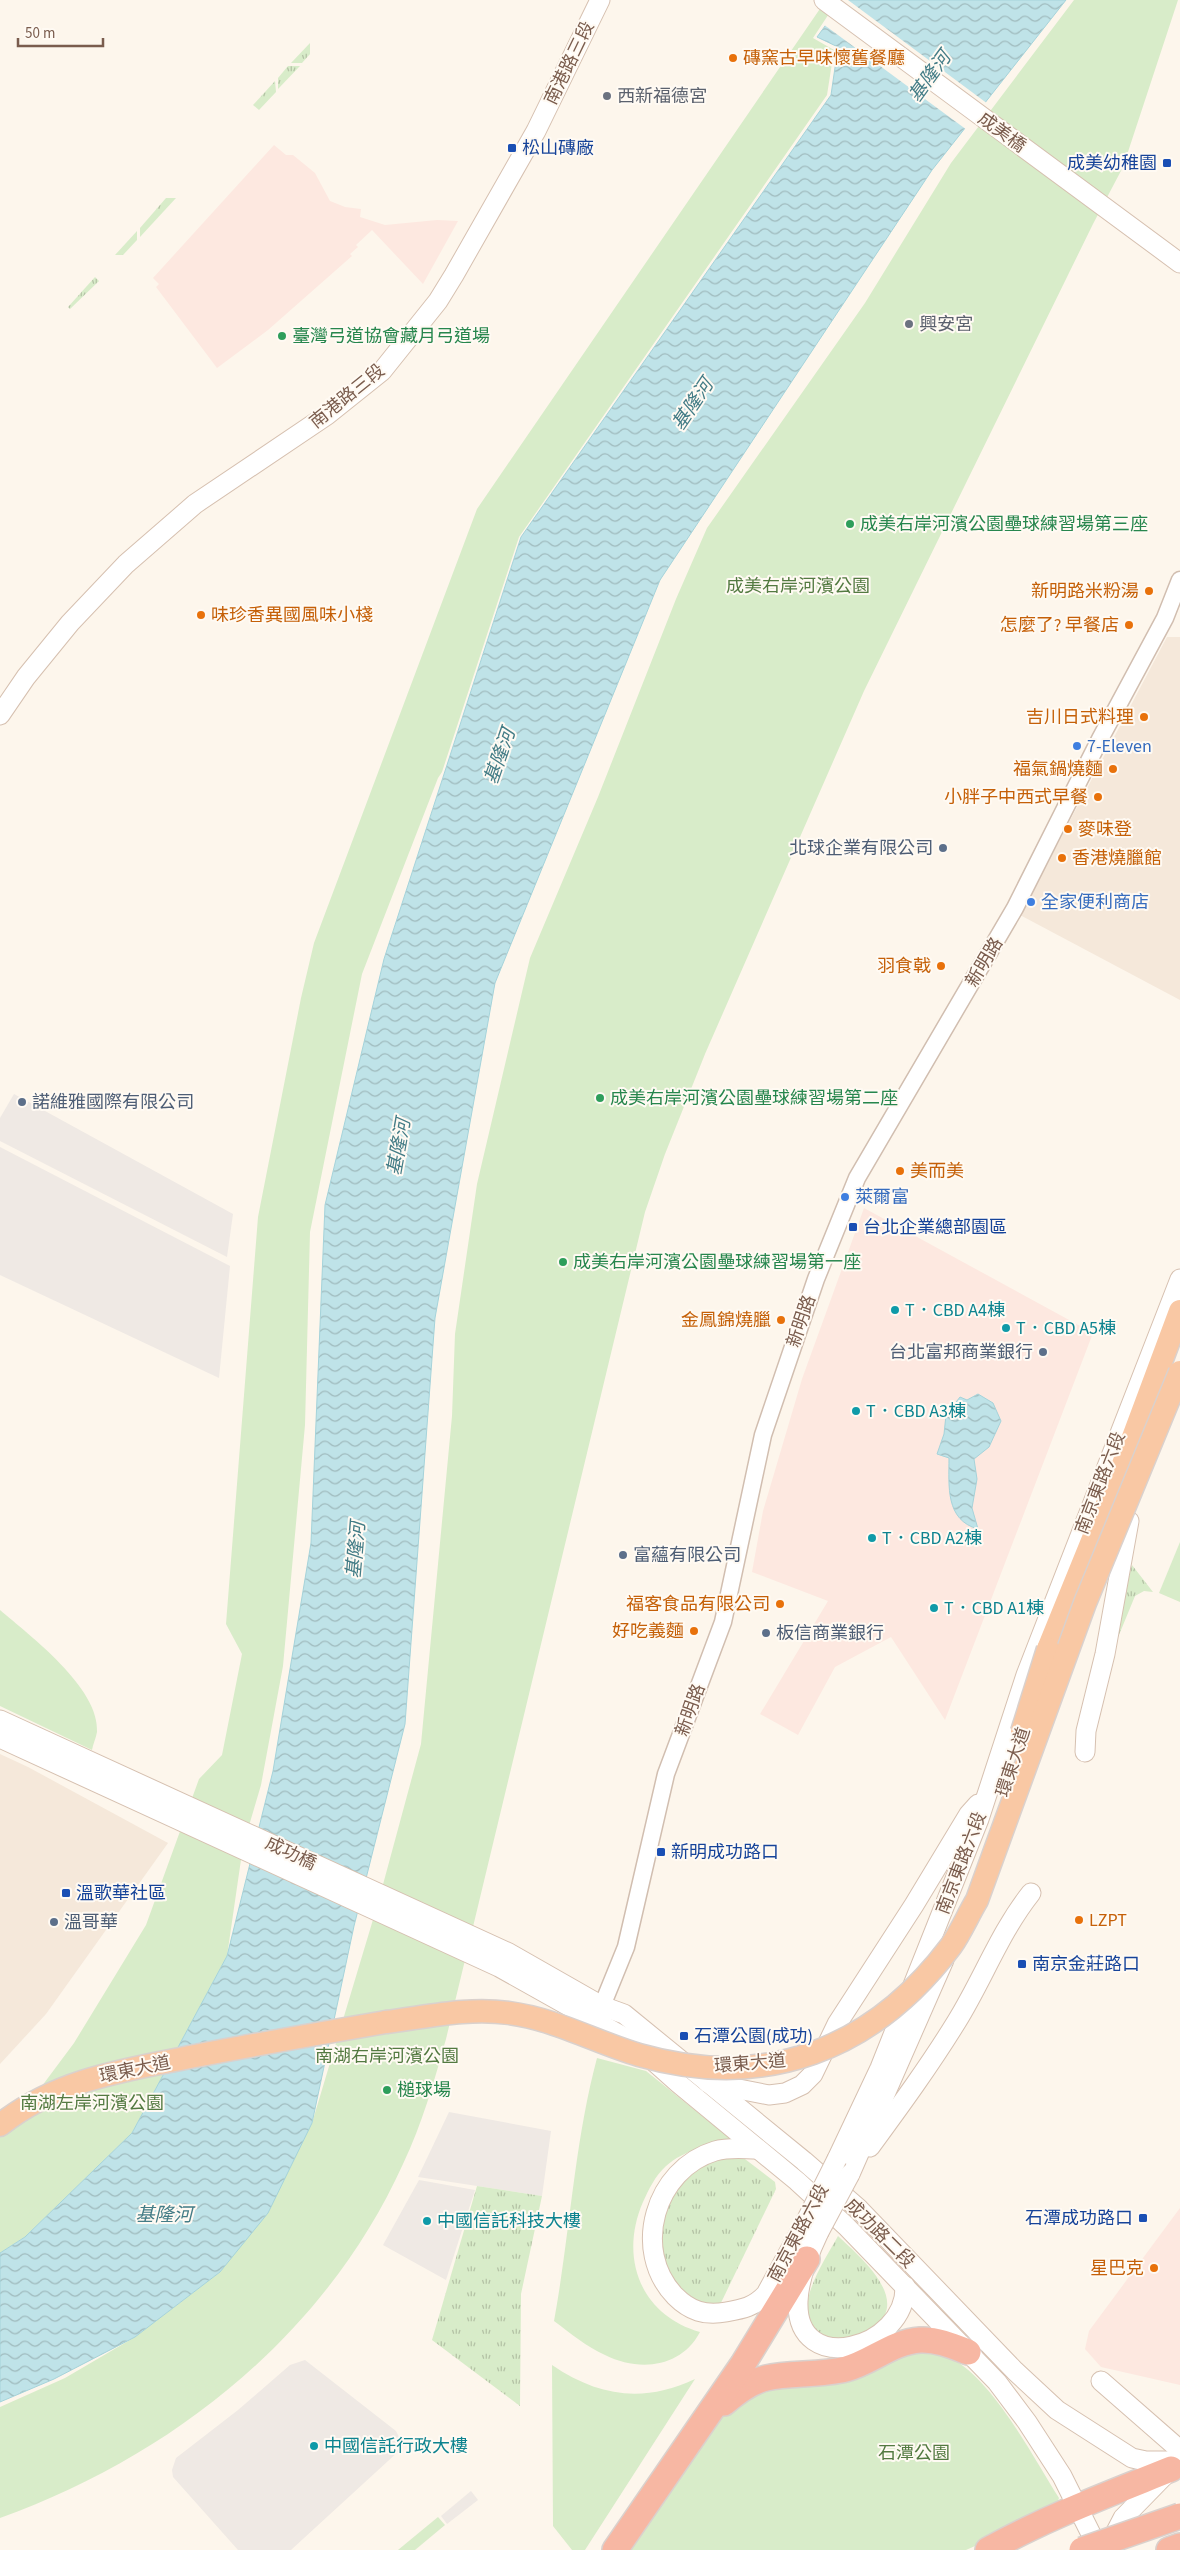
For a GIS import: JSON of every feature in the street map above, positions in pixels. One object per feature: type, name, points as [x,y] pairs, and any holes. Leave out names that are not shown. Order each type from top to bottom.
[{"type":"highway","name":"環東大道","points":[[0,2124],[42,2097],[96,2075],[247,2046],[453,2012],[472,2010],[513,2013],[572,2030],[636,2054],[687,2065],[711,2067],[729,2067],[786,2057],[835,2039],[860,2024],[912,1985],[935,1959],[959,1919],[976,1875],[1048,1649],[1120,1472],[1180,1311]]},
{"type":"highway","name":"環東大道","points":[[0,2124],[44,2097],[96,2076],[252,2045],[476,2010],[510,2013],[538,2019],[638,2055],[679,2064],[723,2069],[776,2064],[816,2052],[855,2035],[891,2010],[923,1981],[952,1944],[977,1900],[1085,1603],[1180,1372]]},
{"type":"highway","points":[[615,2550],[764,2332],[807,2259]]},
{"type":"highway","points":[[605,2550],[763,2308],[757,2301]]},
{"type":"highway","points":[[708,2415],[750,2384],[767,2378],[808,2375],[848,2368],[906,2342],[923,2340],[940,2342],[968,2352]]},
{"type":"highway","points":[[988,2550],[1021,2532],[1077,2506],[1178,2462]]},
{"type":"highway","points":[[1082,2550],[1180,2516]]},
{"type":"highway","points":[[1169,2550],[1180,2546]]},
{"type":"main road","name":"南港路三段","points":[[0,715],[26,677],[70,623],[126,564],[195,504],[327,415],[382,371],[438,301],[454,275],[536,131],[600,0]]},
{"type":"main road","name":"成美橋","points":[[824,0],[1180,263]]},
{"type":"main road","name":"南京東路六段","points":[[757,2301],[813,2225],[837,2159],[890,2043],[979,1819],[1026,1675],[1180,1279]]},
{"type":"main road","name":"南京東路六段","points":[[850,2174],[921,2015],[973,1889],[1019,1764],[1059,1681],[1129,1521],[1180,1387]]},
{"type":"main road","points":[[1085,1752],[1086,1731],[1105,1654],[1129,1521]]},
{"type":"main road","name":"成功橋","points":[[0,1720],[508,1952],[574,2000]]},
{"type":"main road","name":"成功橋","points":[[0,1738],[574,2000]]},
{"type":"main road","points":[[707,2083],[769,2095],[785,2093],[802,2085],[813,2074],[836,2024],[914,1905],[969,1814],[986,1796]]},
{"type":"main road","points":[[904,2286],[905,2295],[899,2312],[883,2330],[870,2340],[854,2346],[838,2349],[826,2347],[810,2337],[800,2317],[798,2301],[813,2225],[925,2072],[958,2020],[1011,1918],[1031,1892]]},
{"type":"main road","name":"成功路二段","points":[[574,2000],[602,2006],[624,2014],[804,2161],[859,2209],[1014,2370],[1057,2410],[1132,2458],[1146,2461],[1178,2462]]},
{"type":"main road","name":"成功路二段","points":[[574,2000],[630,2041],[797,2181],[846,2226],[968,2352],[999,2386],[1027,2422],[1062,2476],[1098,2550]]},
{"type":"main road","points":[[757,2149],[716,2151],[688,2165],[675,2176],[666,2190],[653,2222],[652,2256],[664,2281],[682,2303],[702,2314],[714,2314],[757,2301]]},
{"type":"main road","points":[[1101,2381],[1178,2462],[1123,2518],[1107,2550]]},
{"type":"street","name":"新明路","points":[[602,2006],[626,1948],[666,1774],[723,1622],[763,1434],[816,1279],[857,1178],[1015,908],[1100,739],[1165,618],[1180,580]]},
{"type":"shaded area","points":[[274,145],[286,155],[293,155],[315,173],[330,201],[345,207],[361,209],[360,217],[385,225],[437,220],[458,221],[423,284],[372,230],[356,245],[358,247],[350,254],[352,256],[268,330],[217,368],[156,287],[159,284],[153,278]]},
{"type":"shaded area","points":[[1167,637],[1180,637],[1180,1000],[1020,915]]},
{"type":"shaded area","points":[[14,1094],[233,1214],[227,1257],[0,1141],[0,1118]]},
{"type":"shaded area","points":[[0,1147],[230,1266],[219,1378],[0,1275]]},
{"type":"shaded area","points":[[864,1208],[1093,1333],[945,1720],[891,1637],[835,1667],[798,1735],[760,1714],[828,1601],[752,1572],[763,1511],[802,1379]]},
{"type":"shaded area","points":[[0,1754],[28,1767],[168,1843],[46,2014],[0,2064]]},
{"type":"shaded area","points":[[449,2112],[551,2131],[542,2196],[418,2177]]},
{"type":"shaded area","points":[[419,2180],[475,2190],[446,2280],[383,2245]]},
{"type":"shaded area","points":[[1180,2208],[1180,2385],[1101,2367],[1085,2349],[1089,2331]]},
{"type":"shaded area","points":[[305,2360],[396,2431],[400,2439],[400,2450],[291,2550],[238,2550],[173,2477],[172,2470],[176,2458],[238,2410],[290,2365]]},
{"type":"shaded area","points":[[471,2491],[478,2500],[447,2524],[441,2516]]},
{"type":"green space","name":"南湖左岸河濱公園","points":[[826,0],[838,0],[813,38],[834,50],[827,95],[519,537],[442,772],[438,778],[362,974],[310,1232],[305,1425],[283,1666],[261,1785],[243,1846],[227,1956],[132,2133],[25,2237],[0,2253],[0,2133],[36,2094],[74,2043],[146,1925],[199,1779],[222,1755],[242,1654],[226,1624],[258,1217],[301,998],[314,943],[477,509]]},
{"type":"green space","name":"成美右岸河濱公園","points":[[1074,0],[1178,0],[1123,167],[1093,224],[864,691],[705,1054],[665,1154],[645,1212],[446,2039],[427,2103],[410,2149],[371,2225],[332,2282],[287,2334],[238,2382],[183,2424],[125,2460],[64,2492],[0,2518],[0,2407],[65,2378],[135,2337],[220,2272],[312,2123],[378,1903],[421,1744],[452,1416],[455,1334],[477,1184],[530,958],[598,797],[676,599],[707,528],[865,303],[951,163]]},
{"type":"green space","points":[[310,43],[310,54],[302,63],[291,63]]},
{"type":"green space","points":[[288,66],[300,66],[278,89],[278,78]]},
{"type":"green space","points":[[275,81],[276,92],[259,110],[253,105]]},
{"type":"green space","points":[[166,198],[176,198],[140,237],[140,228]]},
{"type":"green space","points":[[137,231],[137,240],[123,255],[115,255]]},
{"type":"green space","points":[[95,277],[99,281],[70,309],[68,307]]},
{"type":"green space","points":[[1180,1542],[1180,1602],[1159,1593]]},
{"type":"green space","points":[[1132,1565],[1153,1592],[1144,1591],[1135,1596],[1112,1652],[1117,1621]]},
{"type":"green space","points":[[0,1610],[61,1664],[87,1698],[95,1715],[97,1732],[92,1750],[0,1706]]},
{"type":"green space","points":[[597,2058],[646,2071],[732,2140],[689,2152],[666,2166],[650,2188],[636,2223],[633,2243],[635,2263],[640,2281],[649,2298],[662,2312],[679,2324],[700,2332],[692,2344],[682,2353],[671,2360],[658,2363],[632,2364],[605,2355],[579,2340],[554,2321],[583,2123]]},
{"type":"green space","points":[[741,2156],[775,2182],[776,2189],[718,2309],[697,2304],[677,2288],[669,2276],[660,2242],[666,2209],[682,2180],[708,2160]]},
{"type":"green space","points":[[477,2186],[542,2196],[521,2294],[520,2406],[432,2340]]},
{"type":"green space","points":[[838,2236],[867,2264],[876,2276],[884,2289],[887,2301],[886,2313],[866,2336],[829,2342],[813,2329],[808,2319],[807,2308],[814,2282]]},
{"type":"green space","name":"石潭公園","points":[[922,2348],[948,2356],[967,2369],[997,2402],[1025,2442],[1059,2498],[1054,2511],[966,2550],[627,2550],[717,2422],[743,2398],[754,2391]]},
{"type":"green space","points":[[552,2365],[587,2384],[604,2390],[622,2393],[640,2394],[658,2391],[676,2387],[695,2379],[585,2550],[572,2550],[553,2526]]},
{"type":"green space","points":[[438,2517],[445,2525],[415,2550],[398,2550]]},
{"type":"water","name":"基隆河","points":[[844,0],[1066,0],[932,170],[660,580],[495,983],[435,1318],[405,1724],[354,1926],[312,2123],[268,2213],[220,2272],[135,2337],[54,2379],[0,2402],[0,2253],[25,2237],[132,2133],[227,1956],[273,1771],[311,1543],[325,1205],[384,959],[521,537],[831,95],[838,47],[817,37]]},
{"type":"water","points":[[978,1394],[993,1403],[1001,1421],[989,1447],[974,1459],[977,1479],[972,1508],[978,1529],[967,1525],[954,1510],[949,1490],[949,1458],[937,1454],[944,1434],[946,1415],[960,1397],[967,1400]]},
{"type":"pier","points":[[841,0],[848,0],[988,104],[967,130],[823,24]]},
{"type":"place","name":"磚窯古早味懷舊餐廳","points":[[733,58]]},
{"type":"place","name":"西新福德宮","points":[[607,96]]},
{"type":"place","name":"松山磚廠","points":[[512,148]]},
{"type":"place","name":"成美幼稚園","points":[[1167,163]]},
{"type":"place","name":"興安宮","points":[[909,324]]},
{"type":"place","name":"臺灣弓道協會藏月弓道場","points":[[282,336]]},
{"type":"place","name":"成美右岸河濱公園壘球練習場第三座","points":[[850,524]]},
{"type":"place","name":"新明路米粉湯","points":[[1149,591]]},
{"type":"place","name":"味珍香異國風味小棧","points":[[201,615]]},
{"type":"place","name":"怎麼了? 早餐店","points":[[1129,625]]},
{"type":"place","name":"吉川日式料理","points":[[1144,717]]},
{"type":"place","name":"7-Eleven","points":[[1077,746]]},
{"type":"place","name":"福氣鍋燒麵","points":[[1113,769]]},
{"type":"place","name":"小胖子中西式早餐","points":[[1098,797]]},
{"type":"place","name":"麥味登","points":[[1068,829]]},
{"type":"place","name":"北球企業有限公司","points":[[943,848]]},
{"type":"place","name":"香港燒臘館","points":[[1062,858]]},
{"type":"place","name":"全家便利商店","points":[[1031,902]]},
{"type":"place","name":"羽食戟","points":[[941,966]]},
{"type":"place","name":"成美右岸河濱公園壘球練習場第二座","points":[[600,1098]]},
{"type":"place","name":"諾維雅國際有限公司","points":[[22,1102]]},
{"type":"place","name":"美而美","points":[[900,1171]]},
{"type":"place","name":"萊爾富","points":[[845,1197]]},
{"type":"place","name":"台北企業總部園區","points":[[853,1227]]},
{"type":"place","name":"成美右岸河濱公園壘球練習場第一座","points":[[563,1262]]},
{"type":"place","name":"T．CBD A4棟","points":[[895,1310]]},
{"type":"place","name":"金鳳錦燒臘","points":[[781,1320]]},
{"type":"place","name":"T．CBD A5棟","points":[[1006,1328]]},
{"type":"place","name":"台北富邦商業銀行","points":[[1043,1352]]},
{"type":"place","name":"T．CBD A3棟","points":[[856,1411]]},
{"type":"place","name":"T．CBD A2棟","points":[[872,1538]]},
{"type":"place","name":"富蘊有限公司","points":[[623,1555]]},
{"type":"place","name":"福客食品有限公司","points":[[780,1604]]},
{"type":"place","name":"T．CBD A1棟","points":[[934,1608]]},
{"type":"place","name":"好吃義麵","points":[[694,1631]]},
{"type":"place","name":"板信商業銀行","points":[[766,1633]]},
{"type":"place","name":"新明成功路口","points":[[661,1852]]},
{"type":"place","name":"溫歌華社區","points":[[66,1893]]},
{"type":"place","name":"LZPT","points":[[1079,1920]]},
{"type":"place","name":"溫哥華","points":[[54,1922]]},
{"type":"place","name":"南京金莊路口","points":[[1022,1964]]},
{"type":"place","name":"石潭公園(成功)","points":[[684,2036]]},
{"type":"place","name":"槌球場","points":[[387,2090]]},
{"type":"place","name":"石潭成功路口","points":[[1143,2218]]},
{"type":"place","name":"中國信託科技大樓","points":[[427,2221]]},
{"type":"place","name":"星巴克","points":[[1154,2268]]},
{"type":"place","name":"中國信託行政大樓","points":[[314,2446]]},
{"type":"park label","name":"南湖右岸河濱公園","points":[[387,2056]]}]
